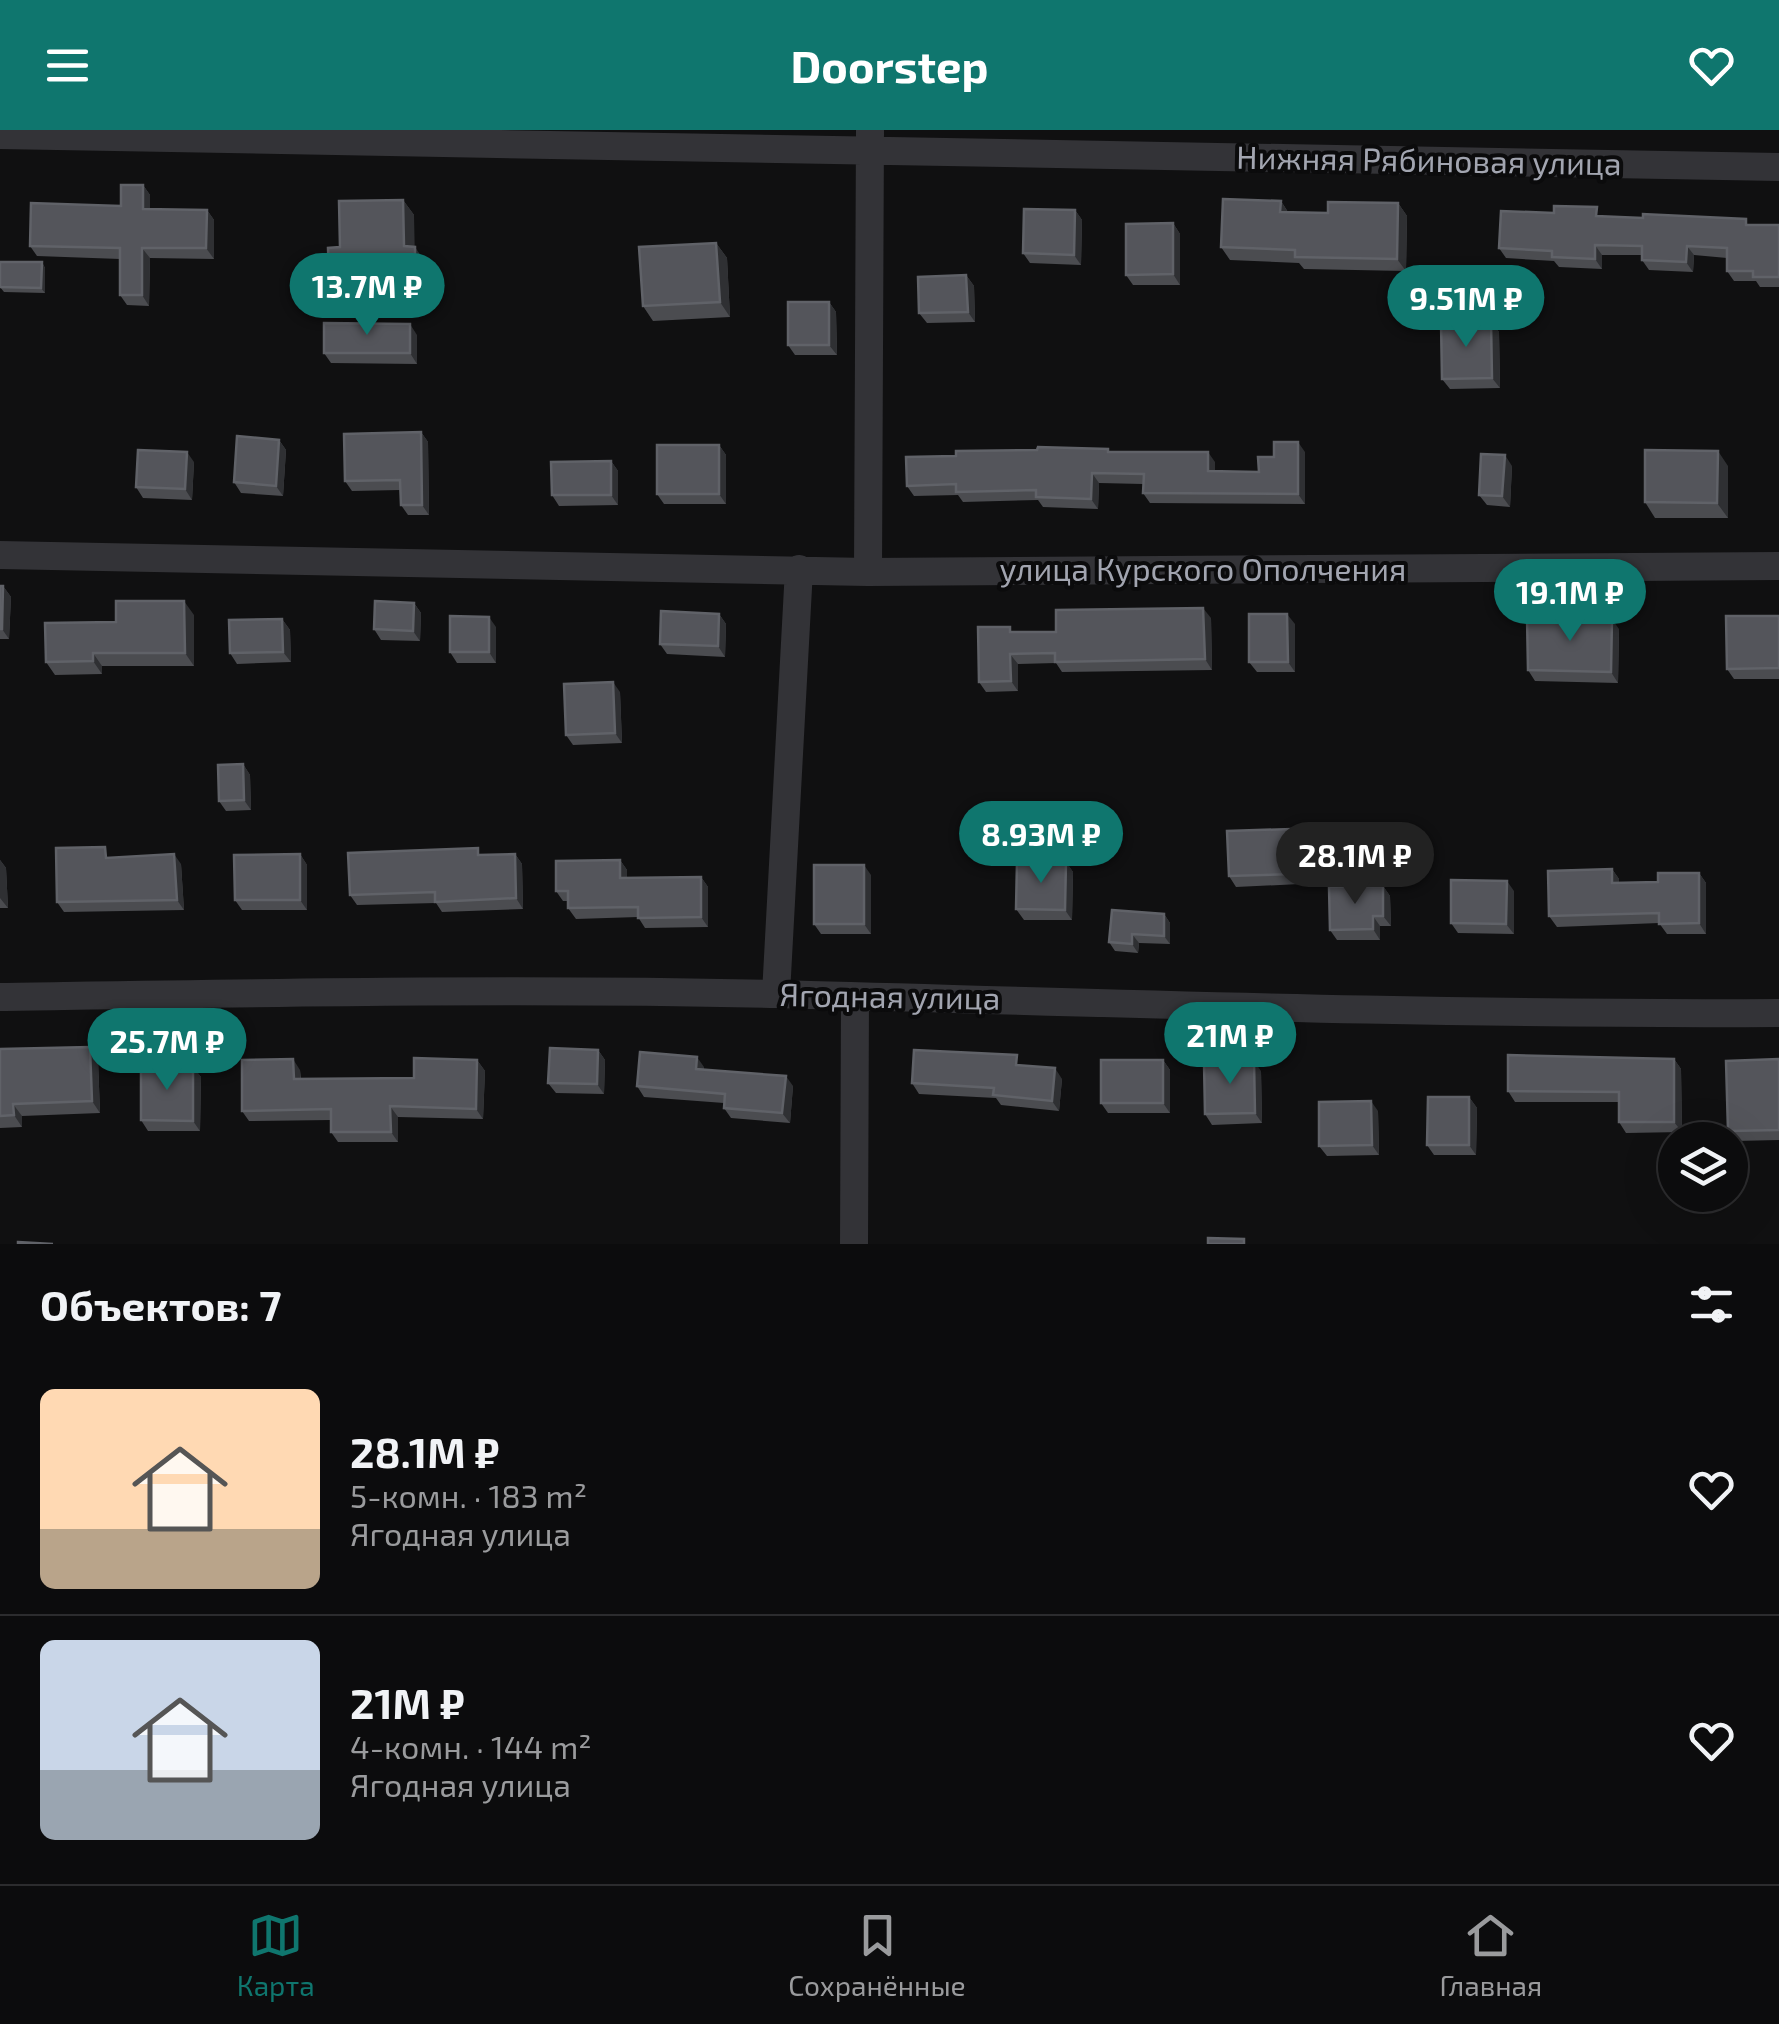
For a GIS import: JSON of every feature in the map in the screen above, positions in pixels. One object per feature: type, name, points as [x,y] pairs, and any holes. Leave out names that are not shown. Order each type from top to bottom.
[{"type":"street","name":"Нижняя Рябиновая улица","points":[[0,135],[870,141],[1779,166]]},
{"type":"street","points":[[868,572],[870,141]]},
{"type":"street","name":"улица Курского Ополчения","points":[[0,555],[868,572],[1779,566]]},
{"type":"street","points":[[776,994],[799,569]]},
{"type":"street","name":"Ягодная улица","points":[[0,997],[372,992],[776,994],[1779,1014]]},
{"type":"street","points":[[854,1244],[855,997]]},
{"type":"building","points":[[121,185],[143,185],[143,209],[207,210],[206,248],[142,248],[142,295],[120,295],[120,248],[30,246],[31,203],[121,206]]},
{"type":"building","points":[[1223,199],[1281,201],[1280,212],[1328,213],[1328,202],[1398,203],[1397,259],[1295,257],[1295,250],[1221,247]]},
{"type":"building","points":[[403,200],[404,246],[415,247],[415,276],[329,278],[328,248],[340,247],[339,201]]},
{"type":"building","points":[[1554,206],[1597,207],[1596,216],[1746,219],[1746,225],[1779,225],[1779,277],[1727,271],[1727,248],[1687,246],[1686,262],[1642,260],[1642,246],[1595,245],[1595,259],[1552,257],[1552,251],[1499,248],[1501,211],[1554,213]]},
{"type":"building","points":[[1024,209],[1075,210],[1074,255],[1023,253]]},
{"type":"building","points":[[1173,223],[1173,274],[1126,275],[1126,224]]},
{"type":"building","points":[[716,243],[720,302],[643,306],[639,247]]},
{"type":"building","points":[[0,262],[42,262],[41,288],[0,287]]},
{"type":"building","points":[[966,275],[968,312],[919,313],[918,277]]},
{"type":"building","points":[[788,302],[829,302],[829,345],[788,345]]},
{"type":"building","points":[[1491,321],[1492,378],[1442,379],[1441,322]]},
{"type":"building","points":[[324,323],[410,324],[410,353],[324,353]]},
{"type":"building","points":[[421,432],[422,505],[401,505],[400,480],[345,481],[344,434]]},
{"type":"building","points":[[237,436],[279,440],[276,486],[234,482]]},
{"type":"building","points":[[1274,442],[1298,442],[1298,494],[1143,493],[1144,474],[1092,473],[1091,499],[1036,497],[1036,490],[956,492],[956,484],[907,486],[906,457],[956,456],[956,451],[1038,447],[1208,452],[1208,471],[1259,472],[1258,457],[1274,457]]},
{"type":"building","points":[[657,445],[719,445],[719,494],[657,494]]},
{"type":"building","points":[[138,450],[187,452],[185,489],[136,487]]},
{"type":"building","points":[[1645,450],[1718,451],[1717,503],[1645,502]]},
{"type":"building","points":[[1481,454],[1505,455],[1502,496],[1479,495]]},
{"type":"building","points":[[611,461],[611,495],[552,495],[551,462]]},
{"type":"building","points":[[3,586],[2,629],[0,629]]},
{"type":"building","points":[[116,601],[184,601],[185,653],[93,653],[93,661],[46,662],[45,623],[116,622]]},
{"type":"building","points":[[375,601],[414,603],[413,631],[374,629]]},
{"type":"building","points":[[1203,608],[1205,659],[1055,662],[1055,653],[1010,654],[1011,681],[979,682],[978,627],[1056,632],[1056,610]]},
{"type":"building","points":[[661,611],[719,614],[718,646],[660,644]]},
{"type":"building","points":[[1249,614],[1287,614],[1288,662],[1249,662]]},
{"type":"building","points":[[450,616],[489,617],[489,652],[450,652]]},
{"type":"building","points":[[1726,616],[1779,616],[1779,668],[1727,669]]},
{"type":"building","points":[[1527,617],[1612,619],[1611,672],[1528,670]]},
{"type":"building","points":[[282,619],[283,652],[230,653],[229,620]]},
{"type":"building","points":[[613,682],[615,733],[566,735],[564,684]]},
{"type":"building","points":[[243,764],[244,800],[219,801],[218,765]]},
{"type":"building","points":[[1291,829],[1292,874],[1229,876],[1227,831]]},
{"type":"building","points":[[105,847],[106,858],[174,854],[177,900],[57,902],[56,848]]},
{"type":"building","points":[[478,848],[478,855],[515,854],[516,898],[435,902],[435,892],[350,895],[348,853]]},
{"type":"building","points":[[300,854],[300,900],[235,900],[234,855]]},
{"type":"building","points":[[620,860],[620,878],[701,877],[701,917],[638,918],[638,907],[568,908],[568,891],[556,891],[556,861]]},
{"type":"building","points":[[1017,861],[1066,862],[1065,910],[1016,909]]},
{"type":"building","points":[[814,865],[864,865],[864,924],[814,924]]},
{"type":"building","points":[[1612,869],[1612,883],[1658,882],[1658,873],[1699,873],[1699,923],[1659,924],[1659,913],[1549,916],[1548,871]]},
{"type":"building","points":[[1451,880],[1507,881],[1506,924],[1451,923]]},
{"type":"building","points":[[1383,886],[1383,916],[1373,916],[1373,929],[1330,930],[1329,887]]},
{"type":"building","points":[[1112,910],[1164,914],[1164,936],[1132,934],[1132,944],[1109,942]]},
{"type":"building","points":[[90,1047],[92,1101],[13,1104],[14,1115],[0,1116],[0,1049]]},
{"type":"building","points":[[550,1048],[598,1050],[597,1084],[548,1083]]},
{"type":"building","points":[[914,1050],[1017,1055],[1016,1065],[1055,1068],[1052,1101],[993,1095],[994,1088],[912,1083]]},
{"type":"building","points":[[640,1052],[697,1057],[696,1069],[786,1076],[782,1113],[724,1108],[725,1094],[637,1086]]},
{"type":"building","points":[[1508,1055],[1674,1059],[1674,1122],[1619,1122],[1619,1092],[1508,1091]]},
{"type":"building","points":[[414,1058],[477,1060],[476,1109],[390,1106],[391,1132],[331,1132],[331,1109],[242,1111],[242,1060],[293,1059],[294,1079],[414,1078]]},
{"type":"building","points":[[1779,1059],[1779,1130],[1748,1131],[1748,1122],[1728,1122],[1726,1061]]},
{"type":"building","points":[[1101,1060],[1163,1060],[1163,1103],[1101,1103]]},
{"type":"building","points":[[1254,1061],[1255,1113],[1205,1114],[1204,1062]]},
{"type":"building","points":[[141,1066],[193,1067],[193,1121],[141,1120]]},
{"type":"building","points":[[1428,1097],[1469,1097],[1469,1145],[1427,1145]]},
{"type":"building","points":[[1371,1101],[1372,1145],[1319,1146],[1319,1102]]},
{"type":"building","points":[[1208,1238],[1244,1239],[1244,1244],[1208,1244]]}]
